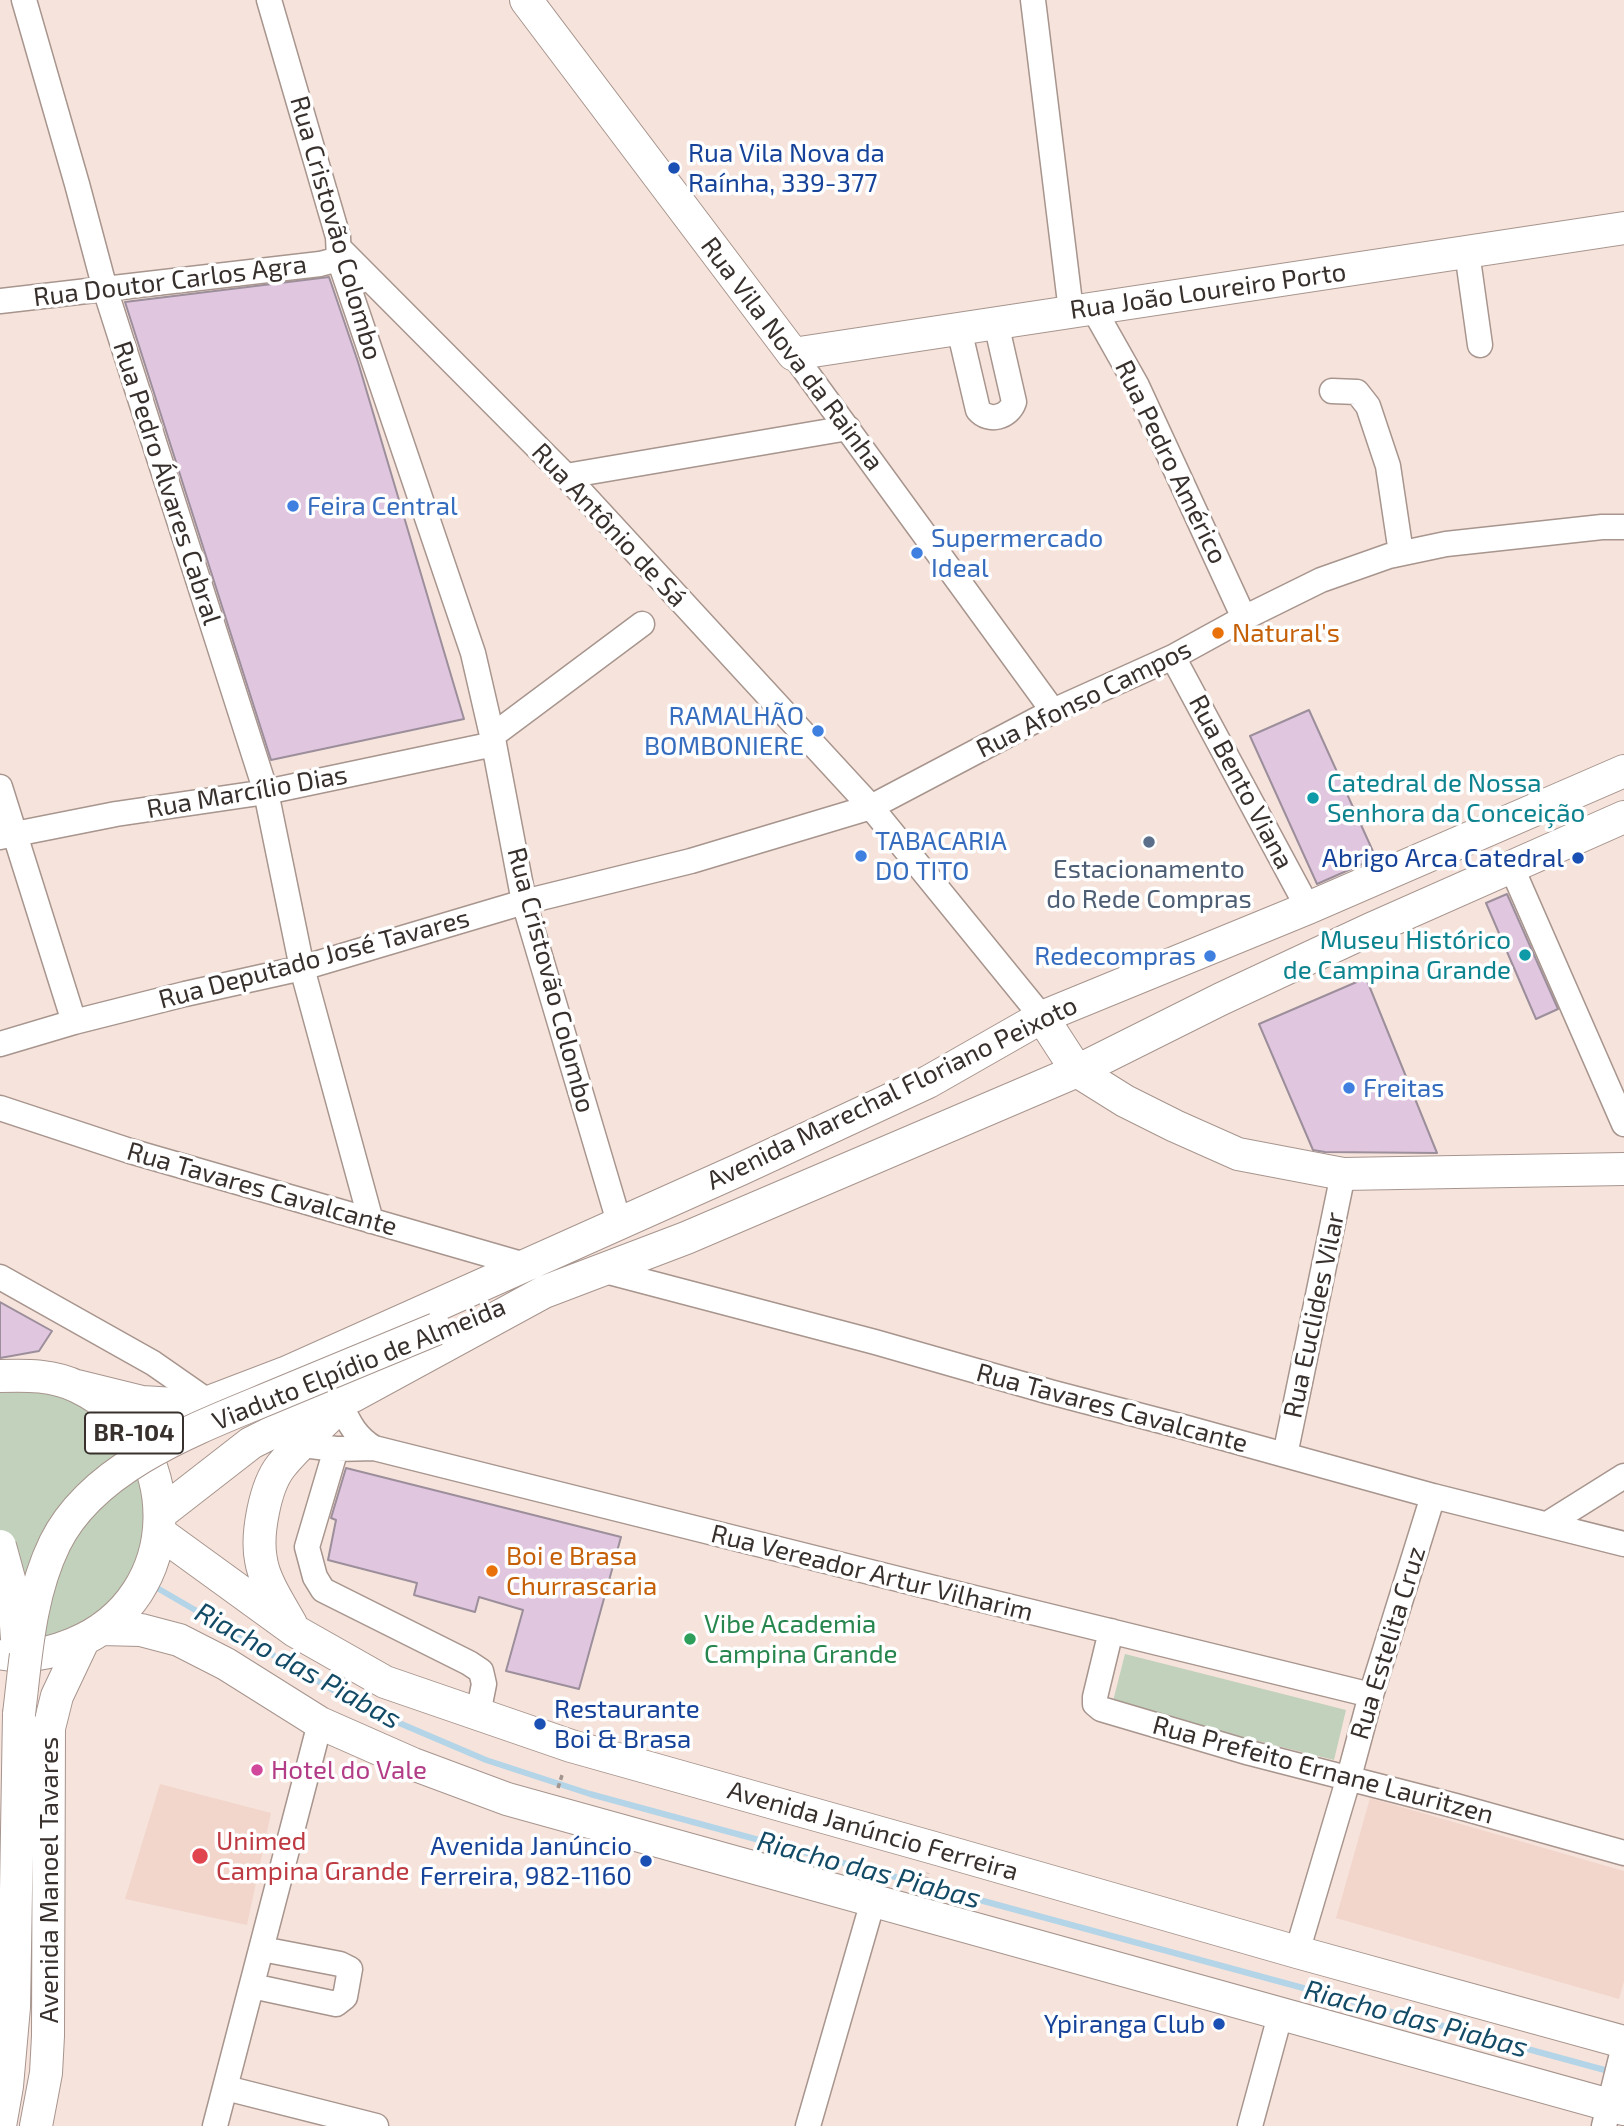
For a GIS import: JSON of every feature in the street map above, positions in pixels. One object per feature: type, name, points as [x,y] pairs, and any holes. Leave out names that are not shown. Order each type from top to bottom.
[{"type":"main road","name":"Rua Vila Nova da Rainha","points":[[526,0],[793,354]]},
{"type":"main road","name":"Rua João Loureiro Porto","points":[[793,354],[1624,228]]},
{"type":"main road","name":"Avenida Marechal Floriano Peixoto","points":[[77,1386],[142,1402],[209,1402],[297,1368],[928,1082],[1042,1017],[1308,908],[1624,771]]},
{"type":"main road","name":"Avenida Marechal Floriano Peixoto","points":[[160,1523],[251,1443],[344,1401],[544,1292],[686,1238],[1077,1071],[1258,981],[1624,817]]},
{"type":"main road","points":[[1042,1017],[1077,1071],[1125,1101],[1238,1154],[1343,1174],[1624,1169]]},
{"type":"main road","name":"Viaduto Elpídio de Almeida","points":[[19,1714],[29,1631],[44,1573],[55,1542],[94,1490],[135,1461],[224,1417],[436,1329],[544,1292]]},
{"type":"main road","name":"BR-104","points":[[0,1376],[37,1375],[77,1386],[105,1403],[129,1426],[147,1454],[157,1483],[160,1523],[154,1556],[145,1579],[116,1617],[93,1634],[63,1648],[26,1657],[0,1653]]},
{"type":"main road","points":[[295,1632],[274,1594],[261,1560],[261,1528],[268,1494],[280,1468],[344,1401]]},
{"type":"main road","name":"Avenida Janúncio Ferreira","points":[[160,1523],[295,1632],[385,1682],[571,1746],[1624,2044]]},
{"type":"main road","name":"Viaduto Elpídio de Almeida","points":[[0,1546],[14,1597],[19,1714],[14,2007],[0,2125]]},
{"type":"main road","points":[[93,1634],[141,1630],[178,1640],[226,1664],[320,1723],[413,1764],[507,1798],[1281,2012],[1612,2113]]},
{"type":"main road","name":"Avenida Manoel Tavares","points":[[37,2126],[46,2073],[48,2036],[49,1728],[57,1696],[93,1634]]},
{"type":"street","name":"Rua Pedro Álvares Cabral","points":[[24,0],[105,289],[266,792],[302,968],[372,1221]]},
{"type":"street","name":"Rua Cristovão Colombo","points":[[270,0],[338,237],[340,254],[473,653],[493,740],[524,902],[619,1222]]},
{"type":"street","points":[[1033,0],[1082,309]]},
{"type":"street","points":[[1467,252],[1480,345]]},
{"type":"street","name":"Rua Doutor Carlos Agra","points":[[0,301],[320,264],[340,254]]},
{"type":"street","name":"Rua Antônio de Sá","points":[[340,254],[566,476],[871,807],[1042,1017]]},
{"type":"street","name":"Rua Pedro Américo","points":[[1082,309],[1137,386],[1244,618]]},
{"type":"street","points":[[959,329],[978,410],[982,415],[1002,416],[1012,410],[1014,402],[996,323]]},
{"type":"street","name":"Rua Vila Nova da Rainha","points":[[793,354],[1053,711]]},
{"type":"street","points":[[1332,391],[1357,393],[1368,406],[1388,466],[1401,553]]},
{"type":"street","points":[[566,476],[848,428]]},
{"type":"street","name":"Rua Afonso Campos","points":[[871,807],[1053,711],[1173,657],[1321,580],[1389,556],[1446,544],[1601,527],[1624,527]]},
{"type":"street","points":[[493,740],[642,624]]},
{"type":"street","name":"Rua Bento Viana","points":[[1173,657],[1308,908]]},
{"type":"street","name":"Rua Marcílio Dias","points":[[8,836],[116,814],[266,792],[493,740]]},
{"type":"street","points":[[0,787],[8,836],[74,1022]]},
{"type":"street","name":"Rua Deputado José Tavares","points":[[0,1044],[185,994],[302,968],[524,902],[691,861],[871,807]]},
{"type":"street","points":[[1511,866],[1624,1124]]},
{"type":"street","name":"Rua Tavares Cavalcante","points":[[0,1108],[131,1151],[525,1265]]},
{"type":"street","name":"Rua Euclides Vilar","points":[[1285,1455],[1343,1174]]},
{"type":"street","name":"Rua Tavares Cavalcante","points":[[601,1270],[862,1338],[1433,1496],[1624,1544]]},
{"type":"street","points":[[0,1277],[153,1363],[209,1402]]},
{"type":"street","points":[[344,1401],[355,1431],[364,1442],[374,1448]]},
{"type":"street","name":"Rua Vereador Artur Vilharim","points":[[302,1445],[335,1450],[374,1448],[1371,1695]]},
{"type":"street","points":[[335,1450],[307,1547],[315,1577],[323,1590],[481,1671],[484,1684],[478,1714]]},
{"type":"street","points":[[1549,1523],[1624,1476]]},
{"type":"street","name":"Rua Estelita Cruz","points":[[1297,1952],[1371,1695],[1433,1496]]},
{"type":"street","name":"Rua Prefeito Ernane Lauritzen","points":[[1111,1631],[1095,1697],[1096,1704],[1101,1709],[1250,1753],[1349,1777],[1624,1853]]},
{"type":"street","points":[[215,2126],[320,1723]]},
{"type":"street","points":[[808,2126],[873,1901]]},
{"type":"street","points":[[252,1986],[336,2004],[345,1997],[350,1969],[340,1964],[262,1949]]},
{"type":"street","points":[[1251,2126],[1281,2012]]},
{"type":"street","points":[[1612,2113],[1624,2044]]},
{"type":"street","points":[[226,2088],[376,2126]]},
{"type":"path","points":[[556,1794],[565,1767]]},
{"type":"path","points":[[922,1898],[928,1871]]},
{"type":"shaded area","name":"Unimed Campina Grande","points":[[160,1784],[271,1813],[247,1925],[125,1899]]},
{"type":"shaded area","points":[[1370,1798],[1624,1871],[1624,1981],[1619,1999],[1336,1918]]},
{"type":"green space","points":[[14,1384],[98,1407],[148,1478],[142,1561],[113,1603],[69,1630],[44,1637],[19,1639],[0,1636],[0,1386]]},
{"type":"green space","points":[[1125,1654],[1346,1710],[1334,1760],[1112,1705]]},
{"type":"building","name":"Feira Central","points":[[329,277],[358,362],[464,719],[271,760],[125,302]]},
{"type":"building","name":"Catedral de Nossa Senhora da Conceição","points":[[1309,710],[1376,858],[1317,884],[1250,736]]},
{"type":"building","name":"Museu Histórico de Campina Grande","points":[[1507,894],[1558,1009],[1536,1019],[1486,903]]},
{"type":"building","name":"Freitas","points":[[1366,978],[1437,1153],[1313,1150],[1259,1024]]},
{"type":"building","points":[[0,1302],[52,1331],[39,1351],[0,1358]]},
{"type":"building","name":"Boi e Brasa Churrascaria","points":[[346,1468],[621,1537],[579,1689],[506,1671],[523,1610],[479,1597],[475,1612],[414,1595],[417,1583],[328,1560],[336,1520],[331,1518]]},
{"type":"waterway","name":"Riacho das Piabas","points":[[152,1585],[364,1708],[486,1760],[590,1794],[1612,2072]]},
{"type":"place","name":"Rua Vila Nova da Raínha, 339-377","points":[[674,168]]},
{"type":"place","name":"Feira Central","points":[[293,506]]},
{"type":"place","name":"Supermercado Ideal","points":[[917,553]]},
{"type":"place","name":"Natural's","points":[[1218,633]]},
{"type":"place","name":"RAMALHÃO BOMBONIERE","points":[[818,731]]},
{"type":"place","name":"Catedral de Nossa Senhora da Conceição","points":[[1313,798]]},
{"type":"place","name":"Estacionamento do Rede Compras","points":[[1149,842]]},
{"type":"place","name":"TABACARIA DO TITO","points":[[861,856]]},
{"type":"place","name":"Abrigo Arca Catedral","points":[[1578,858]]},
{"type":"place","name":"Museu Histórico de Campina Grande","points":[[1525,955]]},
{"type":"place","name":"Redecompras","points":[[1210,956]]},
{"type":"place","name":"Freitas","points":[[1349,1088]]},
{"type":"place","name":"Boi e Brasa Churrascaria","points":[[492,1571]]},
{"type":"place","name":"Vibe Academia Campina Grande","points":[[690,1639]]},
{"type":"place","name":"Restaurante Boi & Brasa","points":[[540,1724]]},
{"type":"place","name":"Hotel do Vale","points":[[257,1770]]},
{"type":"place","name":"Unimed Campina Grande","points":[[200,1856]]},
{"type":"place","name":"Avenida Janúncio Ferreira, 982-1160","points":[[646,1861]]},
{"type":"place","name":"Ypiranga Club","points":[[1219,2024]]}]
